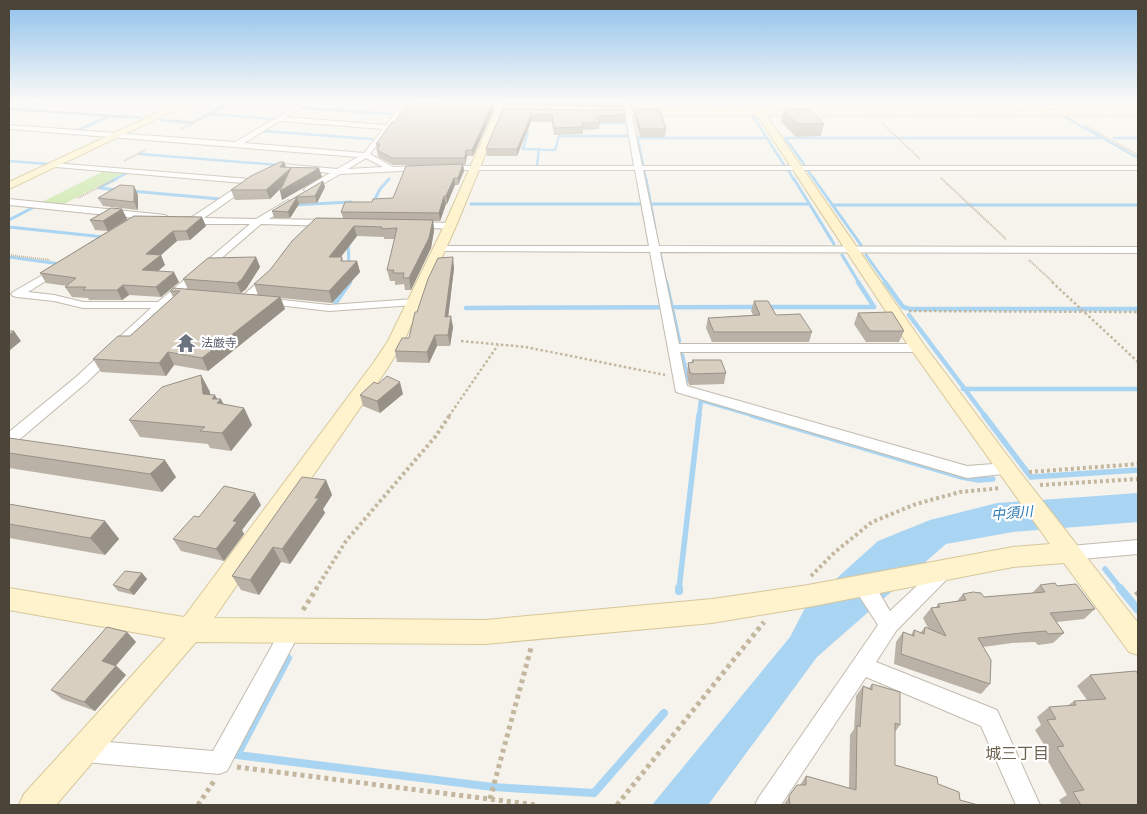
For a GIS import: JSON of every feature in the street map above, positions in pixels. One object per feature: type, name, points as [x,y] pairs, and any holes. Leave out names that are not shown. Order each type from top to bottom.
[{"type":"street","points":[[9,186],[109,139]]},
{"type":"street","points":[[164,139],[366,155],[392,169]]},
{"type":"street","points":[[236,145],[246,139]]},
{"type":"street","points":[[9,440],[81,380],[173,294],[259,221],[366,155],[379,139]]},
{"type":"street","points":[[36,805],[190,630],[381,365],[396,341],[450,226],[487,139]]},
{"type":"street","points":[[634,139],[681,389],[967,472],[1008,471]]},
{"type":"street","points":[[778,139],[918,348],[1023,492],[1138,643]]},
{"type":"street","points":[[193,220],[250,181],[282,166],[304,150]]},
{"type":"street","points":[[56,165],[250,181]]},
{"type":"street","points":[[282,166],[339,172],[428,168]]},
{"type":"street","points":[[437,168],[1138,168]]},
{"type":"street","points":[[9,202],[193,220],[343,223]]},
{"type":"street","points":[[127,226],[144,216]]},
{"type":"street","points":[[304,236],[314,223]]},
{"type":"street","points":[[401,225],[450,226]]},
{"type":"street","points":[[439,249],[1138,250]]},
{"type":"street","points":[[70,262],[17,294],[54,298],[84,305],[161,305]]},
{"type":"street","points":[[274,271],[269,278],[240,298],[328,308],[414,302]]},
{"type":"street","points":[[173,294],[191,295]]},
{"type":"street","points":[[674,348],[918,348]]},
{"type":"street","points":[[9,599],[190,630],[485,632],[712,611],[786,600],[1013,557],[1063,544],[1138,547]]},
{"type":"street","points":[[766,805],[889,625],[946,569]]},
{"type":"street","points":[[862,585],[889,625]]},
{"type":"street","points":[[85,751],[222,764],[290,632]]},
{"type":"street","points":[[862,666],[989,718],[1028,805]]},
{"type":"path","points":[[108,169],[164,139]]},
{"type":"path","points":[[899,139],[1138,362]]},
{"type":"path","points":[[1110,139],[1138,155]]},
{"type":"path","points":[[60,208],[129,171]]},
{"type":"path","points":[[9,255],[70,262]]},
{"type":"path","points":[[894,311],[1138,312]]},
{"type":"path","points":[[461,341],[526,348],[678,377]]},
{"type":"path","points":[[290,632],[346,541],[435,437],[498,345]]},
{"type":"path","points":[[1008,471],[1138,464]]},
{"type":"path","points":[[617,805],[759,627],[834,552],[872,522],[916,504],[960,492],[1023,492],[1138,479]]},
{"type":"path","points":[[490,799],[537,627]]},
{"type":"path","points":[[198,805],[222,764],[536,805]]},
{"type":"green space","points":[[104,171],[124,173],[62,205],[40,203]]},
{"type":"water","name":"中須川","points":[[1138,493],[1138,522],[1013,532],[946,544],[817,657],[708,805],[652,805],[790,637],[806,606],[878,541],[930,520],[997,503]]},
{"type":"building","points":[[380,139],[477,139],[472,150],[466,150],[465,158],[392,158],[377,150],[380,144],[376,144]]},
{"type":"building","points":[[490,139],[521,139],[517,149],[486,149]]},
{"type":"building","points":[[280,162],[284,162],[280,167],[319,168],[280,191],[291,168],[266,190],[231,190],[251,176]]},
{"type":"building","points":[[463,164],[458,178],[454,178],[446,196],[444,196],[439,213],[341,212],[345,202],[372,202],[373,199],[393,198],[406,166]]},
{"type":"building","points":[[323,181],[315,196],[297,197],[288,212],[272,211]]},
{"type":"building","points":[[120,185],[134,186],[134,202],[98,198]]},
{"type":"building","points":[[111,208],[122,209],[103,221],[90,220]]},
{"type":"building","points":[[134,216],[202,217],[186,231],[173,231],[146,254],[161,255],[142,270],[174,272],[156,287],[123,285],[117,290],[83,290],[86,287],[65,287],[76,278],[40,273]]},
{"type":"building","points":[[316,218],[433,220],[429,238],[409,278],[403,278],[404,273],[393,273],[394,270],[387,270],[397,228],[382,229],[382,227],[354,226],[329,257],[342,257],[341,261],[357,261],[329,291],[254,284],[270,270],[292,241]]},
{"type":"building","points":[[256,257],[242,279],[237,283],[183,279],[208,258]]},
{"type":"building","points":[[453,257],[445,317],[451,316],[448,335],[435,335],[427,352],[395,351],[402,338],[409,338],[415,312],[417,312],[428,279],[438,258]]},
{"type":"building","name":"法厳寺","points":[[173,288],[280,297],[202,358],[168,352],[159,363],[93,359],[118,336],[130,336],[180,291],[170,291]]},
{"type":"building","points":[[754,301],[768,301],[776,315],[800,314],[812,332],[714,332],[708,318],[760,315]]},
{"type":"building","points":[[892,312],[904,331],[870,331],[858,313]]},
{"type":"building","points":[[692,360],[721,360],[726,373],[690,373],[688,363],[694,362]]},
{"type":"building","points":[[201,375],[203,394],[215,395],[212,399],[221,399],[217,403],[244,408],[222,433],[200,431],[205,427],[129,420],[162,387]]},
{"type":"building","points":[[387,376],[400,382],[377,401],[360,395],[374,382],[378,384]]},
{"type":"building","points":[[9,438],[165,460],[150,474],[9,453]]},
{"type":"building","points":[[302,477],[326,480],[315,498],[319,498],[282,549],[273,547],[250,580],[232,576]]},
{"type":"building","points":[[224,486],[255,493],[233,521],[237,522],[216,549],[173,539],[194,516],[199,517]]},
{"type":"building","points":[[9,504],[105,521],[90,538],[9,524]]},
{"type":"building","points":[[125,571],[142,573],[129,590],[113,585]]},
{"type":"building","points":[[1055,583],[1057,586],[1076,584],[1095,609],[1050,613],[1064,633],[1048,634],[1046,631],[978,638],[991,660],[990,684],[901,654],[903,632],[914,636],[914,630],[924,634],[925,627],[946,636],[931,608],[940,607],[938,604],[966,600],[963,594],[973,592],[981,593],[984,597],[1045,592],[1040,585]]},
{"type":"building","points":[[107,627],[127,632],[102,661],[116,666],[84,702],[51,690]]},
{"type":"building","points":[[1136,671],[1138,674],[1138,805],[1081,805],[1073,792],[1084,790],[1057,747],[1064,746],[1047,720],[1056,719],[1049,707],[1076,705],[1074,701],[1106,699],[1090,675]]},
{"type":"building","points":[[872,684],[900,692],[900,725],[895,723],[895,765],[937,777],[938,784],[959,792],[960,800],[978,805],[790,805],[789,796],[797,785],[806,785],[806,776],[856,790],[857,725],[860,727],[863,686],[872,690]]},
{"type":"waterway","points":[[526,139],[523,149],[539,149]]},
{"type":"waterway","points":[[539,149],[555,150],[558,139]]},
{"type":"waterway","points":[[638,139],[643,164]]},
{"type":"waterway","points":[[768,139],[784,165]]},
{"type":"waterway","points":[[786,139],[804,164]]},
{"type":"waterway","points":[[1104,139],[1138,158]]},
{"type":"waterway","points":[[537,166],[539,149]]},
{"type":"waterway","points":[[140,154],[278,165]]},
{"type":"waterway","points":[[9,161],[48,164],[43,167]]},
{"type":"waterway","points":[[644,170],[646,180]]},
{"type":"waterway","points":[[788,170],[794,180]]},
{"type":"waterway","points":[[808,171],[815,180]]},
{"type":"waterway","points":[[113,180],[129,172]]},
{"type":"waterway","points":[[116,179],[99,188],[118,190]]},
{"type":"waterway","points":[[646,179],[650,204]]},
{"type":"waterway","points":[[794,179],[834,244]]},
{"type":"waterway","points":[[814,179],[833,205]]},
{"type":"waterway","points":[[374,201],[380,189],[388,180]]},
{"type":"waterway","points":[[131,191],[220,199]]},
{"type":"waterway","points":[[292,205],[351,202]]},
{"type":"waterway","points":[[471,204],[650,204]]},
{"type":"waterway","points":[[650,204],[808,204]]},
{"type":"waterway","points":[[650,204],[655,229]]},
{"type":"waterway","points":[[833,205],[1138,205]]},
{"type":"waterway","points":[[833,205],[861,245]]},
{"type":"waterway","points":[[9,220],[34,207]]},
{"type":"waterway","points":[[9,227],[104,237]]},
{"type":"waterway","points":[[348,242],[349,266]]},
{"type":"waterway","points":[[660,253],[666,283]]},
{"type":"waterway","points":[[842,255],[859,283]]},
{"type":"waterway","points":[[866,255],[886,283]]},
{"type":"waterway","points":[[9,257],[60,264]]},
{"type":"waterway","points":[[350,277],[350,282]]},
{"type":"waterway","points":[[335,304],[350,282]]},
{"type":"waterway","points":[[666,282],[672,307]]},
{"type":"waterway","points":[[766,307],[874,307],[858,282]]},
{"type":"waterway","points":[[885,282],[903,307],[910,309],[1138,309]]},
{"type":"waterway","points":[[466,308],[672,307]]},
{"type":"waterway","points":[[672,307],[679,341]]},
{"type":"waterway","points":[[672,307],[758,307]]},
{"type":"waterway","points":[[909,315],[965,389]]},
{"type":"waterway","points":[[682,355],[688,381]]},
{"type":"waterway","points":[[965,389],[1138,389]]},
{"type":"waterway","points":[[965,389],[985,416]]},
{"type":"waterway","points":[[699,416],[701,400],[756,416]]},
{"type":"waterway","points":[[679,589],[699,415]]},
{"type":"waterway","points":[[752,415],[962,477],[978,480],[993,479]]},
{"type":"waterway","points":[[984,415],[1031,477],[1138,470]]},
{"type":"waterway","points":[[1105,569],[1121,589]]},
{"type":"waterway","points":[[1120,588],[1138,610]]},
{"type":"waterway","points":[[288,658],[237,755],[493,787],[594,793],[664,713]]},
{"type":"place","name":"法厳寺","points":[[186,343]]},
{"type":"district","name":"城三丁目","points":[[1017,754]]}]
